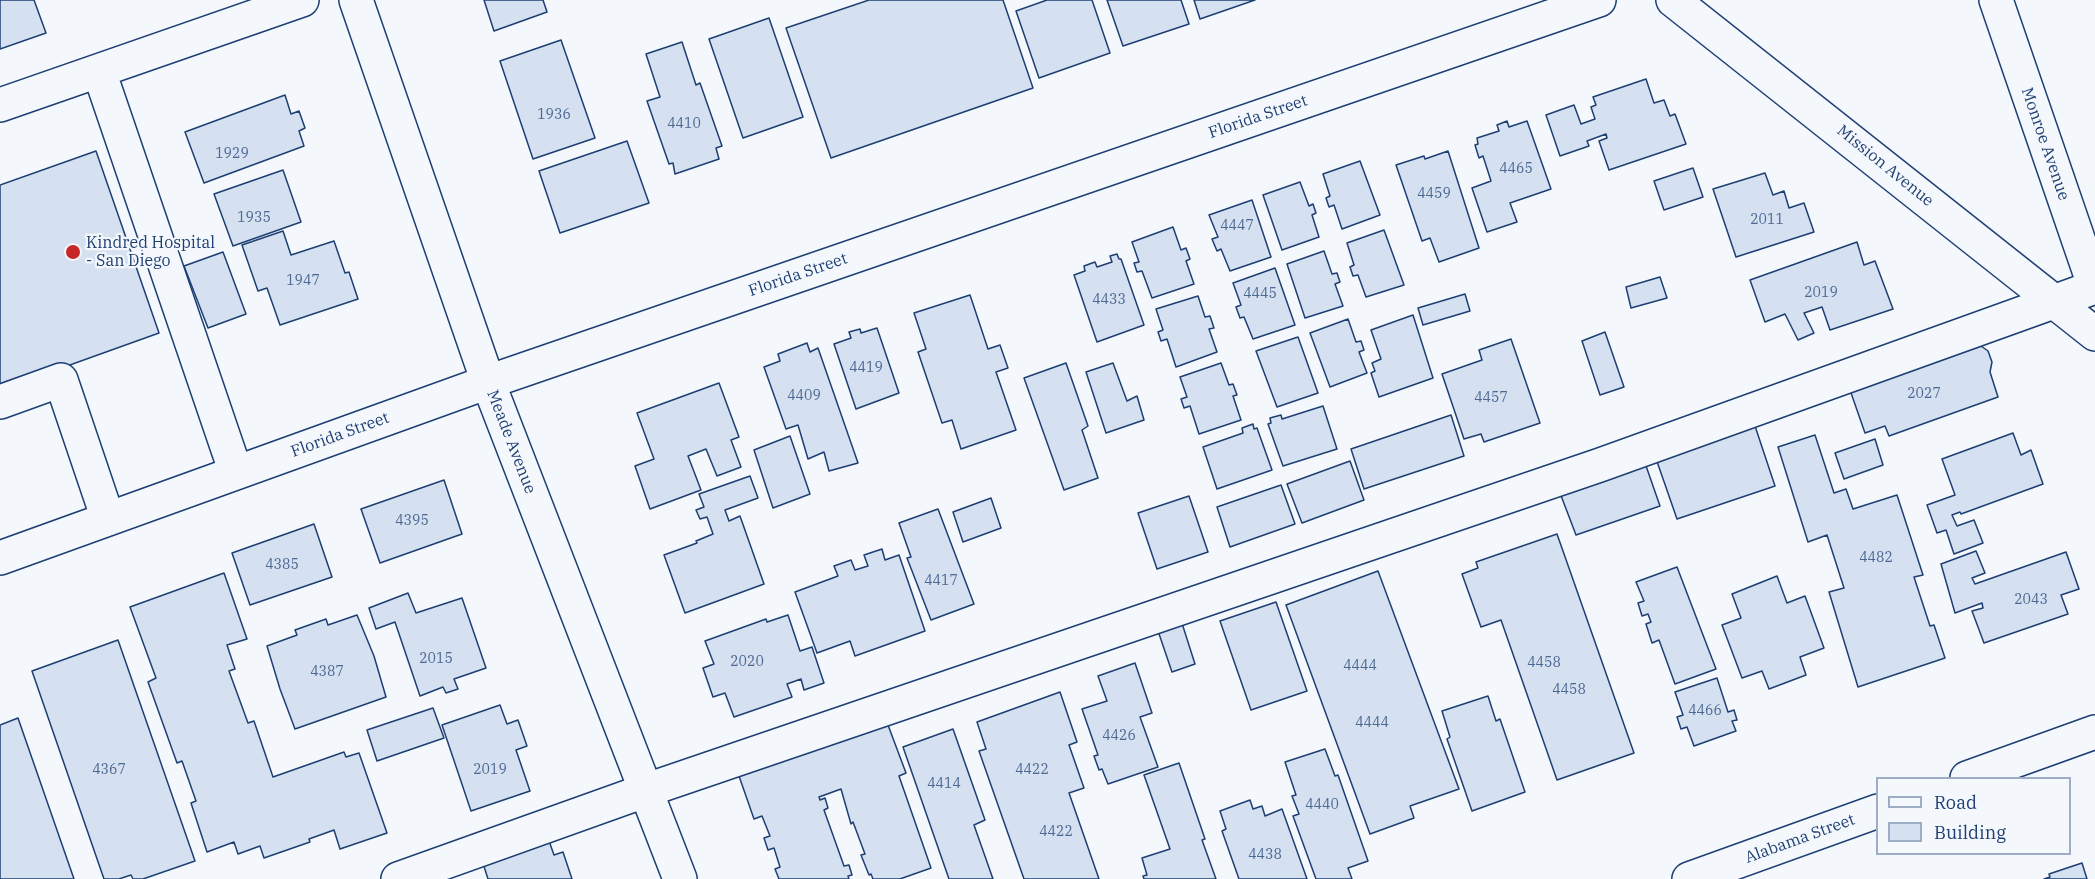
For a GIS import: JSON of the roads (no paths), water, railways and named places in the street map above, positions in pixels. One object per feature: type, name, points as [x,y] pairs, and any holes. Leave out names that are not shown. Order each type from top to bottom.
[{"type":"street","points":[[0,105],[302,0]]},
{"type":"street","name":"Meade Avenue","points":[[356,0],[488,382],[680,879]]},
{"type":"street","name":"Florida Street","points":[[0,558],[488,382],[1599,0]]},
{"type":"street","name":"Mission Avenue","points":[[1673,0],[2095,334]]},
{"type":"street","name":"Monroe Avenue","points":[[1996,0],[2095,287]]},
{"type":"street","points":[[99,71],[236,473]]},
{"type":"street","points":[[398,879],[647,790],[1600,465],[2095,287]]},
{"type":"street","points":[[0,402],[61,380],[108,519]]},
{"type":"street","points":[[1970,777],[2095,732]]},
{"type":"street","name":"Alabama Street","points":[[1689,879],[1876,812]]},
{"type":"place","name":"Kindred Hospital - San Diego","points":[[73,252]]}]
